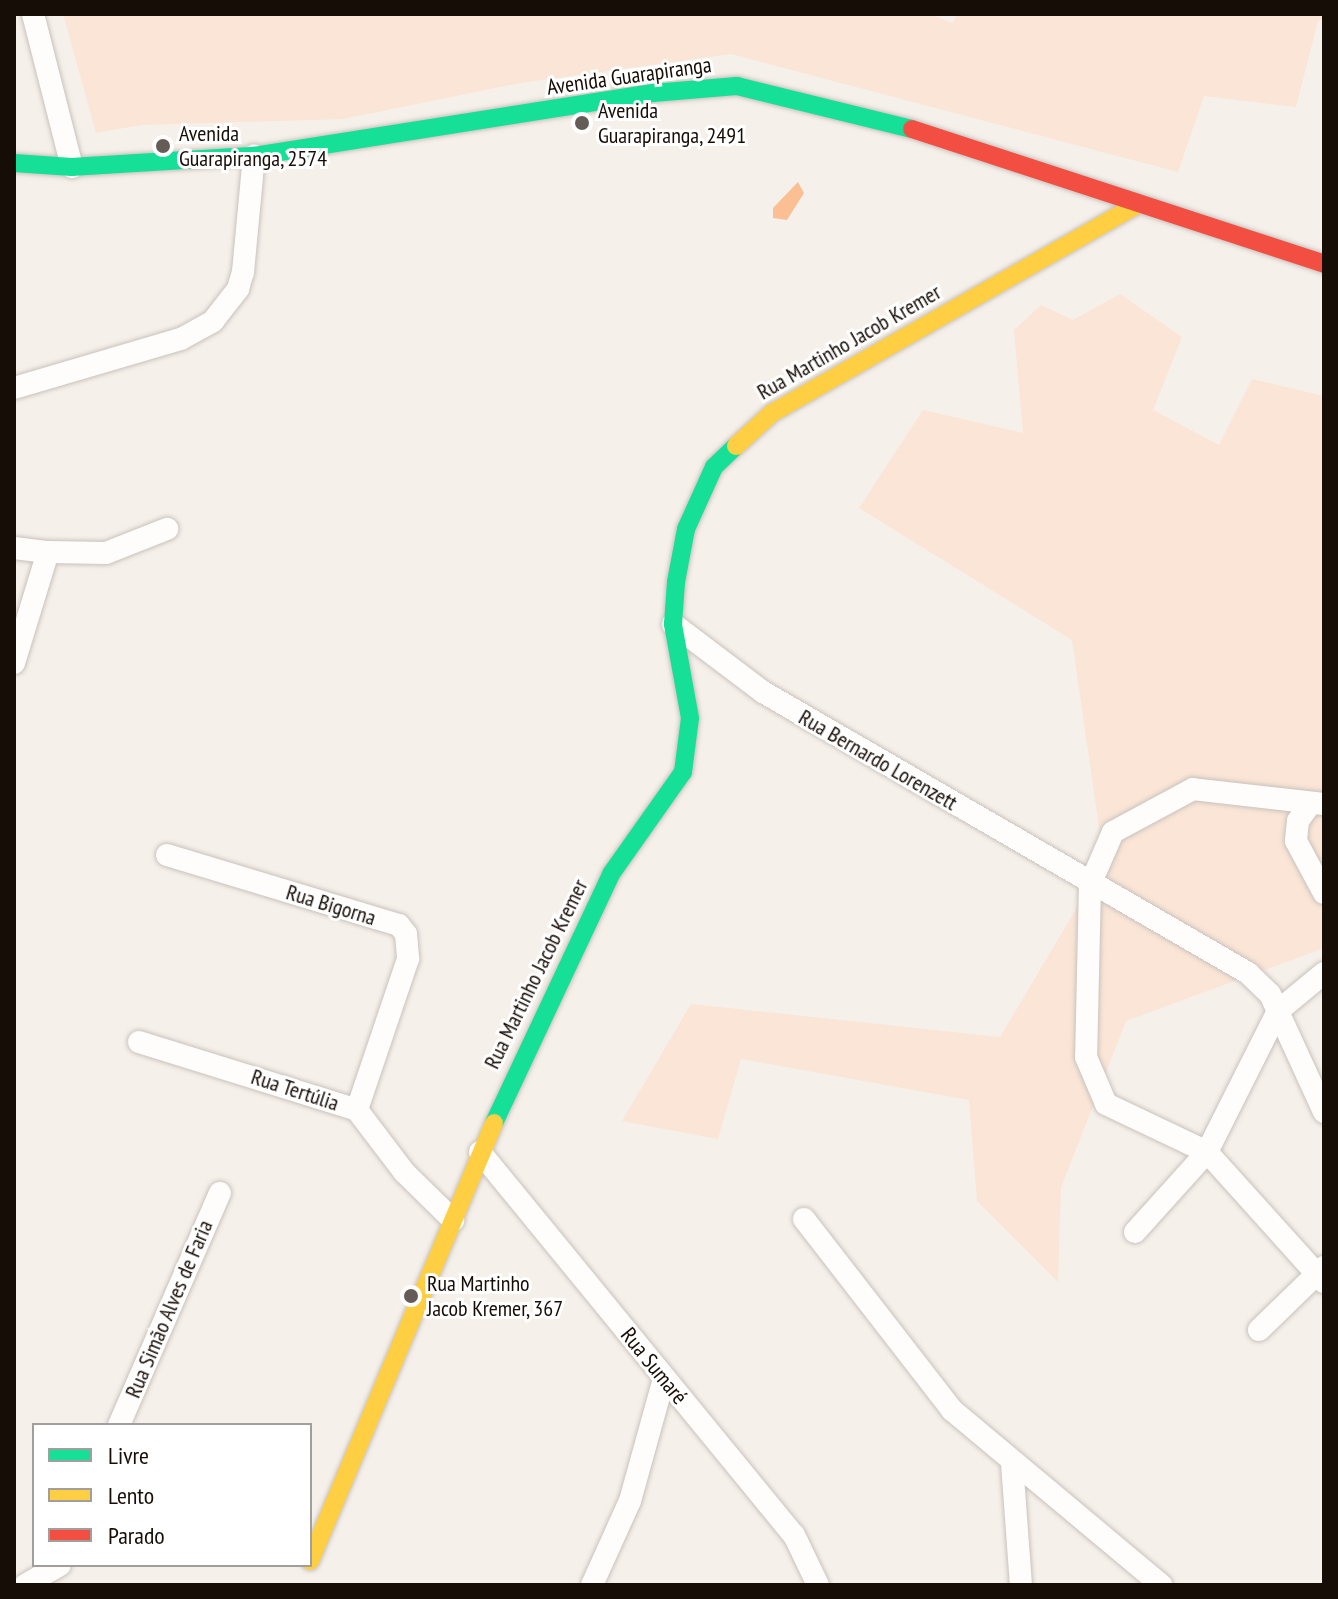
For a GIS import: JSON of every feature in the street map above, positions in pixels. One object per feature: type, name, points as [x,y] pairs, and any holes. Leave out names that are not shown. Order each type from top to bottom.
[{"type":"street","points":[[33,14],[72,167]]},
{"type":"street","name":"Avenida Guarapiranga","points":[[14,163],[72,167],[254,156],[653,93],[737,86],[870,115],[1136,205],[1324,264]]},
{"type":"street","points":[[14,388],[181,339],[213,321],[238,289],[243,272],[254,156]]},
{"type":"street","name":"Rua Martinho Jacob Kremer","points":[[312,1556],[480,1152],[590,910],[683,772],[690,718],[673,624],[690,517],[714,467],[739,439],[772,413],[1136,205]]},
{"type":"street","points":[[14,548],[106,553],[167,529]]},
{"type":"street","points":[[14,663],[48,552]]},
{"type":"street","name":"Rua Bernardo Lorenzett","points":[[673,624],[763,692],[1090,885],[1248,973],[1278,1011],[1324,1112]]},
{"type":"street","points":[[1259,1330],[1321,1275],[1207,1152],[1106,1104],[1092,1079],[1086,1057],[1090,885],[1113,832],[1193,789],[1317,804]]},
{"type":"street","points":[[1317,804],[1298,821],[1296,841],[1324,893]]},
{"type":"street","name":"Rua Bigorna","points":[[167,855],[399,925],[406,934],[408,959],[357,1110]]},
{"type":"street","points":[[1135,1232],[1207,1152],[1278,1011],[1324,973]]},
{"type":"street","name":"Rua Tertúlia","points":[[139,1042],[357,1110],[404,1172],[453,1220]]},
{"type":"street","name":"Rua Sumaré","points":[[480,1152],[794,1535],[818,1585]]},
{"type":"street","name":"Rua Simão Alves de Faria","points":[[120,1423],[220,1193]]},
{"type":"street","points":[[804,1219],[952,1410],[1161,1585]]},
{"type":"street","points":[[592,1585],[630,1501],[664,1378]]},
{"type":"street","points":[[1012,1463],[1021,1585]]},
{"type":"street","points":[[25,1585],[56,1567]]},
{"type":"shaded area","points":[[63,14],[930,14],[953,23],[957,14],[1324,14],[1324,19],[1318,21],[1296,107],[1204,96],[1178,172],[731,54],[520,83],[343,119],[141,125],[96,133]]},
{"type":"shaded area","points":[[798,182],[804,193],[787,220],[773,218],[773,208]]},
{"type":"shaded area","points":[[1120,294],[1182,337],[1153,410],[1219,445],[1252,379],[1324,396],[1324,948],[1126,1021],[1061,1188],[1058,1282],[977,1201],[969,1100],[741,1059],[718,1139],[622,1121],[691,1004],[1000,1037],[1104,862],[1072,640],[859,508],[923,410],[1023,433],[1014,330],[1041,305],[1073,320]]},
{"type":"traffic: fast","points":[[14,163],[72,167],[254,156],[653,93],[737,86],[912,129]]},
{"type":"traffic: fast","points":[[494,1123],[611,874],[683,772],[690,718],[673,624],[676,582],[686,529],[714,467],[736,446]]},
{"type":"traffic: slow","points":[[736,446],[772,413],[1136,205]]},
{"type":"traffic: slow","points":[[312,1556],[494,1123]]},
{"type":"traffic: jam","points":[[912,129],[1324,264]]},
{"type":"place","name":"Avenida Guarapiranga, 2491","points":[[582,123]]},
{"type":"place","name":"Avenida Guarapiranga, 2574","points":[[163,146]]},
{"type":"place","name":"Rua Martinho Jacob Kremer, 367","points":[[411,1296]]}]
